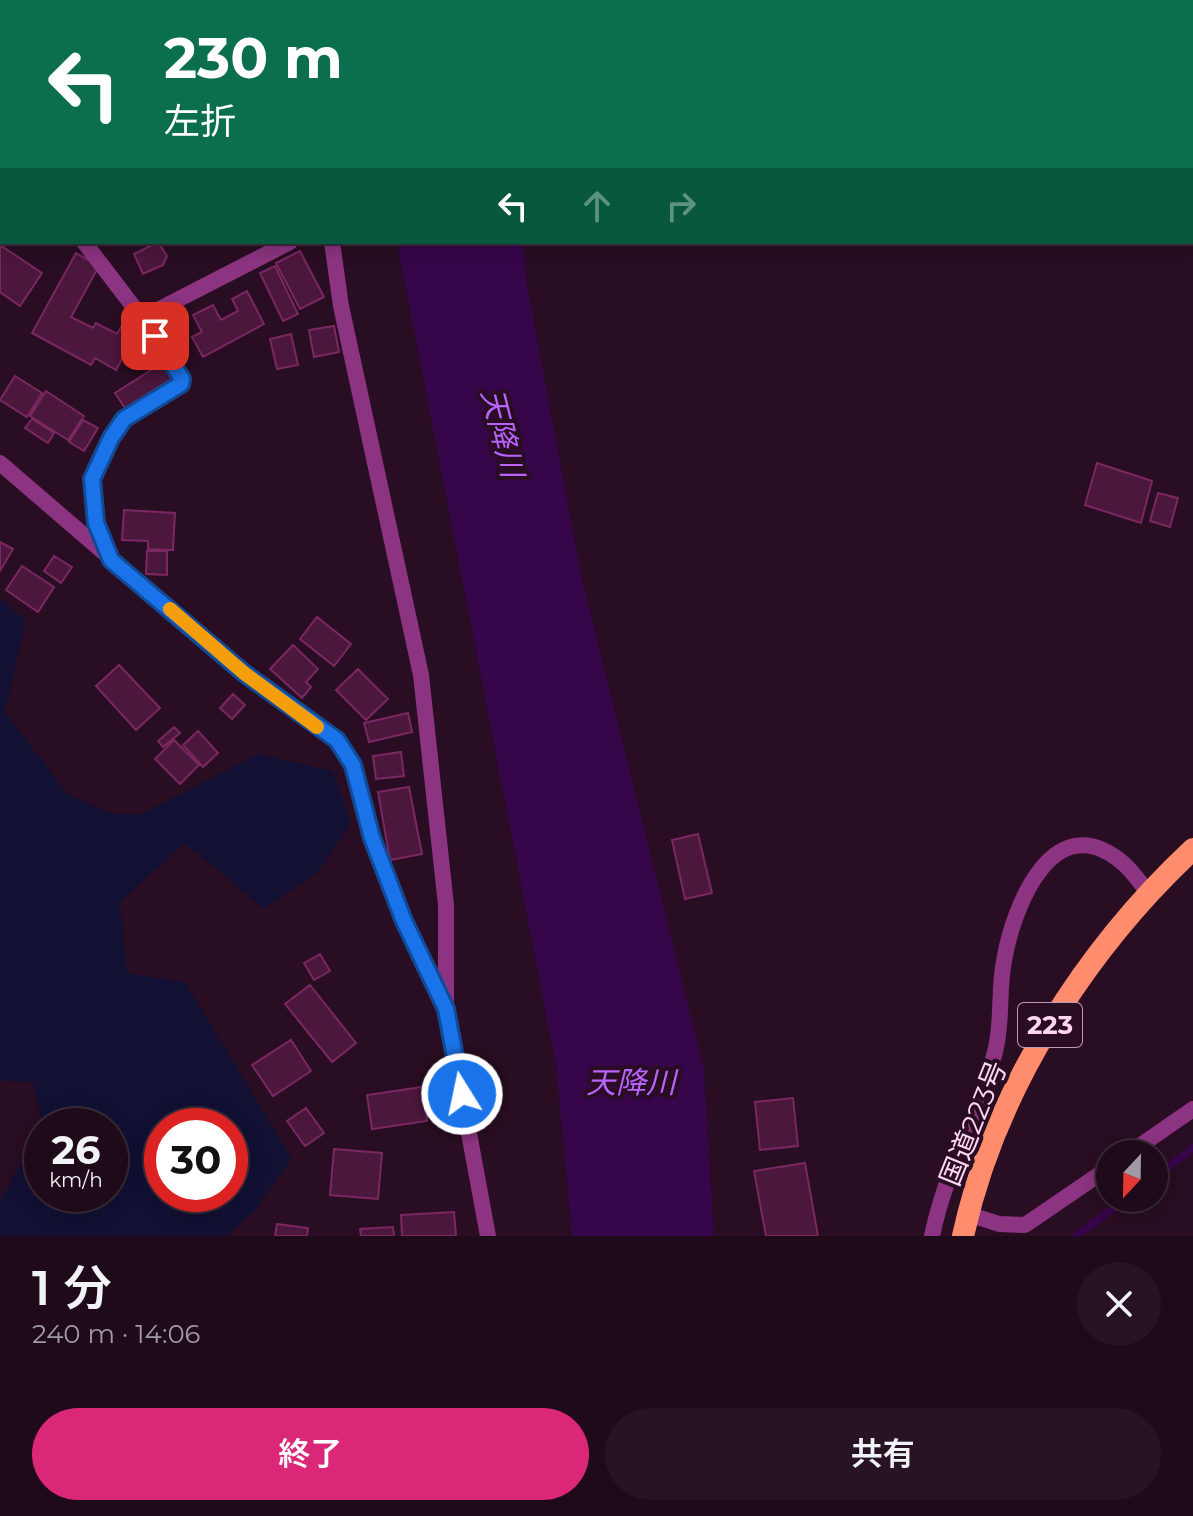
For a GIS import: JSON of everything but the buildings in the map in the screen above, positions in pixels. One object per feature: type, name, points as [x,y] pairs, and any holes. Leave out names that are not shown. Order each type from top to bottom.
[{"type":"highway","name":"国道223号","points":[[966,1225],[1000,1128],[1043,1036],[1112,933],[1148,892],[1193,849]]},
{"type":"street","points":[[86,244],[142,318],[182,379],[181,384],[170,392],[124,419],[111,438],[92,479],[96,523],[111,560]]},
{"type":"street","points":[[142,318],[286,244]]},
{"type":"street","points":[[332,244],[341,306],[421,675],[446,905],[446,1009],[488,1236]]},
{"type":"street","points":[[0,463],[244,673],[337,740],[353,765],[372,838],[404,921],[446,1009]]},
{"type":"street","points":[[932,1236],[939,1204],[995,1053],[1001,1025],[1003,964],[1013,926],[1031,882],[1055,854],[1075,846],[1098,849],[1123,863],[1148,892]]},
{"type":"street","points":[[1148,1140],[1193,1109]]},
{"type":"street","points":[[966,1225],[1025,1225],[1096,1177]]},
{"type":"shaded area","points":[[0,599],[26,620],[5,712],[67,793],[109,813],[140,815],[258,754],[332,771],[351,823],[319,871],[264,909],[185,843],[120,902],[127,973],[185,982],[292,1159],[256,1209],[228,1236],[0,1236],[0,1200],[24,1158],[24,1212],[128,1212],[128,1108],[39,1108],[33,1083],[0,1080]]},
{"type":"water","name":"天降川","points":[[397,244],[523,244],[527,285],[581,575],[704,1070],[714,1236],[572,1236],[556,1066]]},
{"type":"waterway","points":[[1168,1167],[1193,1148]]},
{"type":"waterway","points":[[1076,1236],[1108,1212]]},
{"type":"slow traffic","points":[[170,609],[244,673],[317,727]]},
{"type":"route","points":[[155,336],[180,373],[181,384],[124,419],[111,438],[92,479],[96,523],[111,560],[244,673],[337,740],[353,765],[372,838],[404,921],[446,1009],[462,1094]]}]
